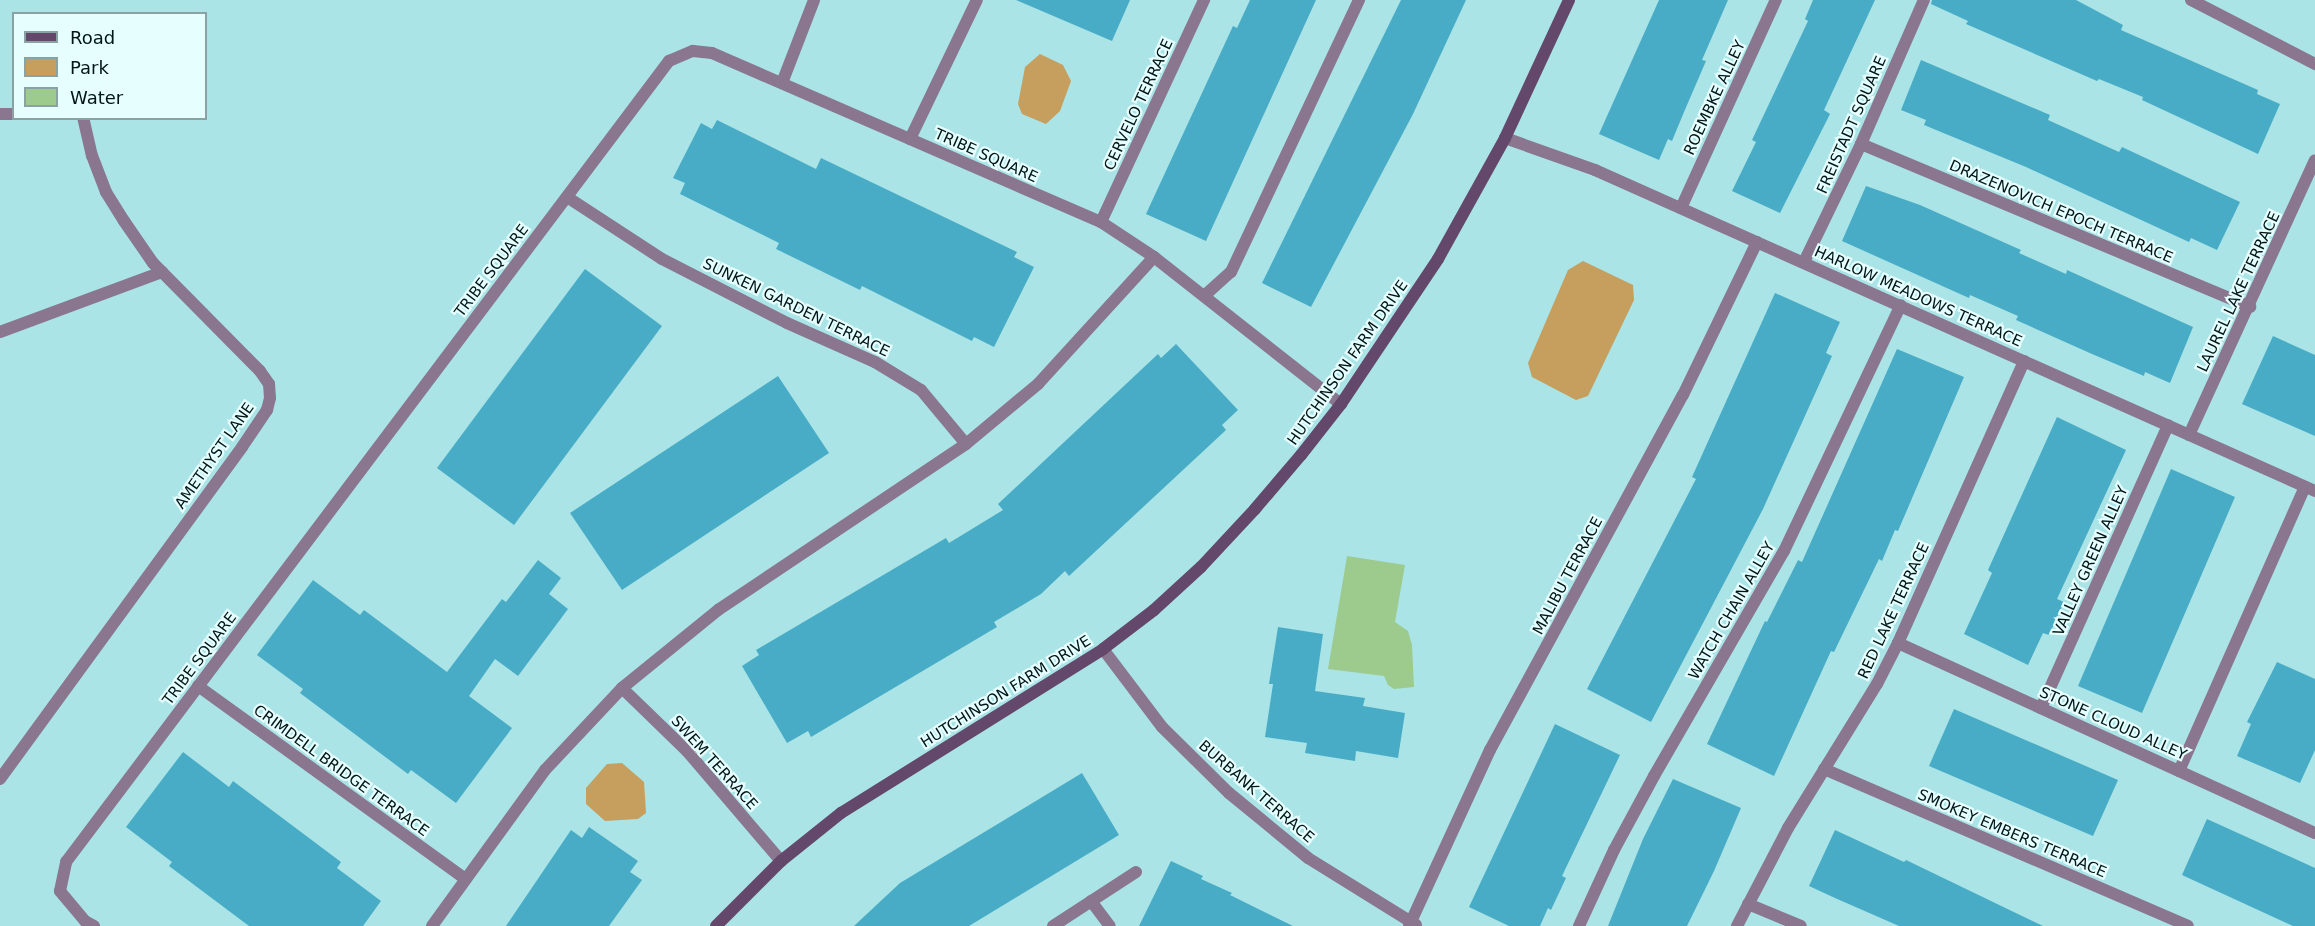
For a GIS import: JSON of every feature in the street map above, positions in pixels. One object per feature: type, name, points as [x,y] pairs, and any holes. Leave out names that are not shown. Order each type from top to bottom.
[{"type":"street","points":[[782,83],[814,0]]},
{"type":"street","points":[[910,139],[977,0]]},
{"type":"street","name":"CERVELO TERRACE","points":[[1101,222],[1204,0]]},
{"type":"street","points":[[1204,296],[1231,272],[1359,0]]},
{"type":"street","name":"HUTCHINSON FARM DRIVE","points":[[716,926],[781,861],[841,813],[1103,649],[1154,609],[1201,567],[1301,455],[1341,404],[1438,259],[1505,138],[1569,0]]},
{"type":"street","name":"ROEMBKE ALLEY","points":[[1681,208],[1776,0]]},
{"type":"street","name":"FREISTADT SQUARE","points":[[1804,262],[1861,144],[1924,0]]},
{"type":"street","points":[[2191,0],[2315,64]]},
{"type":"street","name":"TRIBE SQUARE","points":[[94,926],[85,921],[60,891],[66,862],[669,61],[693,51],[712,53],[1101,222],[1154,257],[1341,404]]},
{"type":"street","name":"AMETHYST LANE","points":[[0,779],[267,410],[270,398],[269,384],[260,370],[162,272],[106,192],[92,156],[83,120]]},
{"type":"street","name":"HARLOW MEADOWS TERRACE","points":[[1505,138],[1595,170],[2310,489]]},
{"type":"street","name":"DRAZENOVICH EPOCH TERRACE","points":[[1861,144],[2250,307]]},
{"type":"street","name":"LAUREL LAKE TERRACE","points":[[2189,435],[2250,307],[2315,160]]},
{"type":"street","name":"SUNKEN GARDEN TERRACE","points":[[567,197],[662,259],[787,323],[875,362],[921,390],[966,444]]},
{"type":"street","name":"MALIBU TERRACE","points":[[1412,925],[1490,750],[1683,395],[1757,242]]},
{"type":"street","points":[[432,926],[545,770],[622,688],[718,610],[966,444],[1038,384],[1154,257]]},
{"type":"street","points":[[0,332],[162,272]]},
{"type":"street","name":"WATCH CHAIN ALLEY","points":[[1579,926],[1614,850],[1644,795],[1785,551],[1900,305]]},
{"type":"street","name":"RED LAKE TERRACE","points":[[1737,926],[1788,828],[1877,684],[1898,643],[2024,361]]},
{"type":"street","name":"VALLEY GREEN ALLEY","points":[[2041,708],[2168,425]]},
{"type":"street","points":[[2179,771],[2310,489]]},
{"type":"street","name":"STONE CLOUD ALLEY","points":[[1898,643],[2315,833]]},
{"type":"street","name":"BURBANK TERRACE","points":[[1103,649],[1162,727],[1229,793],[1308,858],[1412,925]]},
{"type":"street","name":"CRIMDELL BRIDGE TERRACE","points":[[198,686],[466,879]]},
{"type":"street","name":"SWEM TERRACE","points":[[622,688],[687,751],[781,861]]},
{"type":"street","name":"SMOKEY EMBERS TERRACE","points":[[1824,769],[2188,926]]},
{"type":"street","points":[[1053,926],[1136,872]]},
{"type":"street","points":[[1091,901],[1110,926]]},
{"type":"street","points":[[1748,904],[1801,926]]},
{"type":"green space","points":[[1040,54],[1063,65],[1071,81],[1060,111],[1046,124],[1022,114],[1018,104],[1025,67]]},
{"type":"green space","points":[[1583,261],[1633,285],[1634,300],[1588,396],[1576,400],[1532,377],[1528,363],[1568,270]]},
{"type":"green space","points":[[622,763],[644,782],[646,813],[638,819],[605,821],[586,804],[586,788],[607,764]]},
{"type":"water","points":[[1347,556],[1405,565],[1395,622],[1408,631],[1412,645],[1414,687],[1394,689],[1388,685],[1384,676],[1328,669]]},
{"type":"building","points":[[1016,0],[1130,0],[1112,41]]},
{"type":"building","points":[[1250,0],[1316,0],[1206,241],[1146,214],[1233,26],[1237,28]]},
{"type":"building","points":[[1401,0],[1466,0],[1413,114],[1311,307],[1262,283]]},
{"type":"building","points":[[1659,0],[1728,0],[1702,60],[1706,61],[1672,141],[1668,139],[1659,160],[1599,134]]},
{"type":"building","points":[[1813,0],[1875,0],[1824,110],[1830,114],[1780,213],[1732,191],[1756,142],[1752,140],[1808,21],[1805,19]]},
{"type":"building","points":[[1932,0],[2076,0],[2123,25],[2121,30],[2258,90],[2257,94],[2280,104],[2258,154],[2142,100],[2143,97],[2099,79],[2097,81],[1966,24],[1968,21],[1931,4]]},
{"type":"building","points":[[1921,60],[2050,115],[2048,120],[2119,152],[2122,147],[2240,202],[2217,250],[2191,238],[2189,242],[2026,167],[1924,125],[1926,120],[1901,110]]},
{"type":"building","points":[[717,120],[816,169],[821,158],[1017,252],[1014,257],[1034,267],[994,347],[974,337],[972,341],[862,286],[860,290],[776,249],[779,243],[680,194],[685,183],[673,178],[701,123],[712,129]]},
{"type":"building","points":[[1866,186],[1920,205],[2021,250],[2019,253],[2066,274],[2067,270],[2193,327],[2170,383],[2145,372],[2144,376],[2092,354],[2016,320],[2018,316],[1970,295],[1969,298],[1842,241]]},
{"type":"building","points":[[585,269],[662,326],[514,525],[437,468]]},
{"type":"building","points":[[1775,293],[1840,322],[1826,353],[1832,356],[1763,509],[1651,722],[1587,689],[1696,479],[1692,477]]},
{"type":"building","points":[[2273,336],[2315,355],[2315,436],[2242,404]]},
{"type":"building","points":[[1176,344],[1238,410],[1222,425],[1226,430],[1069,576],[1065,571],[1041,594],[994,622],[997,627],[811,737],[808,731],[787,743],[742,666],[759,655],[756,650],[946,538],[949,543],[1003,510],[998,504],[1158,354],[1161,358]]},
{"type":"building","points":[[1897,349],[1964,377],[1898,531],[1895,530],[1882,561],[1879,559],[1834,652],[1831,651],[1774,776],[1707,744],[1765,621],[1767,622],[1798,560],[1802,562]]},
{"type":"building","points":[[778,376],[829,453],[622,590],[570,513]]},
{"type":"building","points":[[2057,417],[2126,450],[2057,599],[2064,602],[2049,635],[2043,633],[2028,665],[1964,634],[1992,573],[1988,570]]},
{"type":"building","points":[[2171,469],[2235,497],[2142,713],[2078,686]]},
{"type":"building","points":[[538,560],[561,578],[549,594],[568,609],[518,676],[495,659],[469,696],[512,728],[456,803],[411,770],[408,774],[300,693],[303,689],[257,655],[313,580],[360,615],[364,610],[447,672],[502,599],[506,602]]},
{"type":"building","points":[[1278,627],[1323,634],[1315,691],[1365,698],[1363,706],[1405,713],[1398,758],[1356,751],[1355,761],[1305,753],[1307,743],[1265,737],[1273,684],[1269,684]]},
{"type":"building","points":[[2277,662],[2315,679],[2315,750],[2300,783],[2237,756],[2251,724],[2247,722]]},
{"type":"building","points":[[1954,709],[2118,780],[2093,836],[1929,766]]},
{"type":"building","points":[[1555,724],[1620,755],[1562,876],[1566,878],[1551,910],[1548,908],[1540,926],[1509,926],[1469,907]]},
{"type":"building","points":[[183,752],[229,787],[233,781],[341,862],[337,868],[381,901],[363,926],[249,926],[169,866],[172,862],[126,827]]},
{"type":"building","points":[[1082,773],[1119,835],[969,926],[854,926],[900,883]]},
{"type":"building","points":[[1673,779],[1741,808],[1714,871],[1687,926],[1608,926],[1643,839]]},
{"type":"building","points":[[2207,819],[2315,868],[2315,926],[2293,926],[2182,875]]},
{"type":"building","points":[[589,827],[638,861],[630,872],[642,880],[609,926],[506,926],[571,830],[582,838]]},
{"type":"building","points":[[1835,830],[1904,862],[1906,860],[2043,926],[1899,926],[1809,886]]},
{"type":"building","points":[[1171,861],[1203,876],[1201,879],[1232,893],[1230,895],[1293,926],[1139,926]]}]
